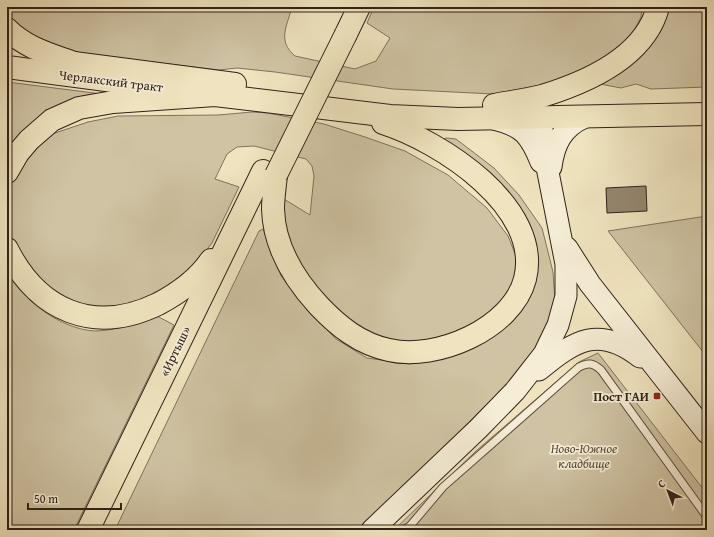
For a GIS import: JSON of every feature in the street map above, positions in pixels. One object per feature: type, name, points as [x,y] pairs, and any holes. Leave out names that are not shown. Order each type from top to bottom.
[{"type":"main road","points":[[339,32],[343,7]]},
{"type":"main road","points":[[333,110],[384,123],[424,140],[469,169],[500,200],[515,222],[524,245],[526,257],[525,278],[521,291],[510,308],[490,326],[442,347],[426,350],[390,351],[366,343],[341,327],[316,302],[295,277],[286,262],[276,236],[270,173],[339,32],[359,7]]},
{"type":"main road","points":[[7,29],[17,39],[32,48],[74,63],[390,102],[493,112],[577,83],[616,63],[630,52],[649,31],[658,7]]},
{"type":"main road","name":"Черлакский тракт","points":[[7,53],[74,63]]},
{"type":"main road","name":"Черлакский тракт","points":[[7,67],[216,95]]},
{"type":"main road","points":[[7,172],[18,153],[38,130],[52,120],[66,113],[94,105],[113,102],[216,95],[333,110],[421,118],[493,112],[541,112],[707,99]]},
{"type":"main road","points":[[541,112],[584,117],[707,114]]},
{"type":"main road","name":"«Иртыш»","points":[[88,530],[244,208],[270,173]]},
{"type":"main road","name":"«Иртыш»","points":[[103,530],[270,173]]},
{"type":"main road","points":[[7,249],[23,276],[45,298],[59,307],[89,317],[118,317],[134,314],[168,299],[191,282],[205,269],[244,208]]},
{"type":"street","points":[[493,112],[525,133],[537,152],[550,184]]},
{"type":"street","points":[[372,530],[478,429],[515,391],[544,354],[558,325],[566,288],[566,264],[550,184],[541,112]]},
{"type":"street","points":[[550,184],[553,156],[558,140],[568,127],[575,121],[584,117]]},
{"type":"street","points":[[562,239],[579,269],[707,433]]},
{"type":"street","points":[[515,391],[563,352],[584,341],[593,339],[604,339],[621,344],[642,360],[668,384]]},
{"type":"lane","points":[[403,530],[412,528],[443,487],[538,402],[579,367],[586,363],[594,364],[601,370],[707,517]]},
{"type":"green space","points":[[7,7],[292,7],[286,27],[285,39],[286,45],[295,56],[355,69],[376,61],[390,38],[367,23],[374,7],[642,7],[641,17],[632,35],[618,50],[582,72],[541,85],[493,94],[393,89],[275,72],[237,68],[219,70],[68,52],[39,43],[17,27],[7,15]]},
{"type":"green space","points":[[666,7],[707,7],[707,87],[651,89],[636,84],[621,88],[600,84],[634,62],[648,48],[659,31]]},
{"type":"green space","points":[[7,82],[126,97],[7,152]]},
{"type":"green space","points":[[252,112],[268,113],[324,124],[365,137],[405,151],[448,175],[487,208],[508,236],[516,256],[515,276],[510,291],[500,306],[471,326],[434,342],[398,344],[347,324],[291,257],[279,196],[310,215],[314,176],[312,166],[306,159],[254,146],[237,147],[227,154],[215,179],[239,187],[212,243],[197,262],[165,289],[140,302],[96,310],[55,297],[12,246],[7,233],[7,189],[16,168],[49,135],[88,122],[118,116],[218,115]]},
{"type":"green space","points":[[446,138],[456,139],[494,168],[519,195],[542,228],[553,272],[555,300],[551,321],[532,355],[520,372],[359,530],[115,530],[259,231],[263,229],[281,276],[304,305],[336,339],[367,358],[410,364],[443,359],[483,342],[531,248],[441,140]]},
{"type":"green space","points":[[707,216],[707,357],[608,231]]},
{"type":"green space","points":[[7,273],[23,294],[45,312],[69,325],[82,329],[103,331],[127,326],[157,316],[174,325],[74,530],[7,530]]},
{"type":"green space","name":"Ново-Южное кладбище","points":[[598,353],[707,494],[707,530],[394,530],[476,451],[579,362]]},
{"type":"building","points":[[646,186],[647,211],[607,213],[606,188]]},
{"type":"place","name":"Пост ГАИ","points":[[657,396]]}]
